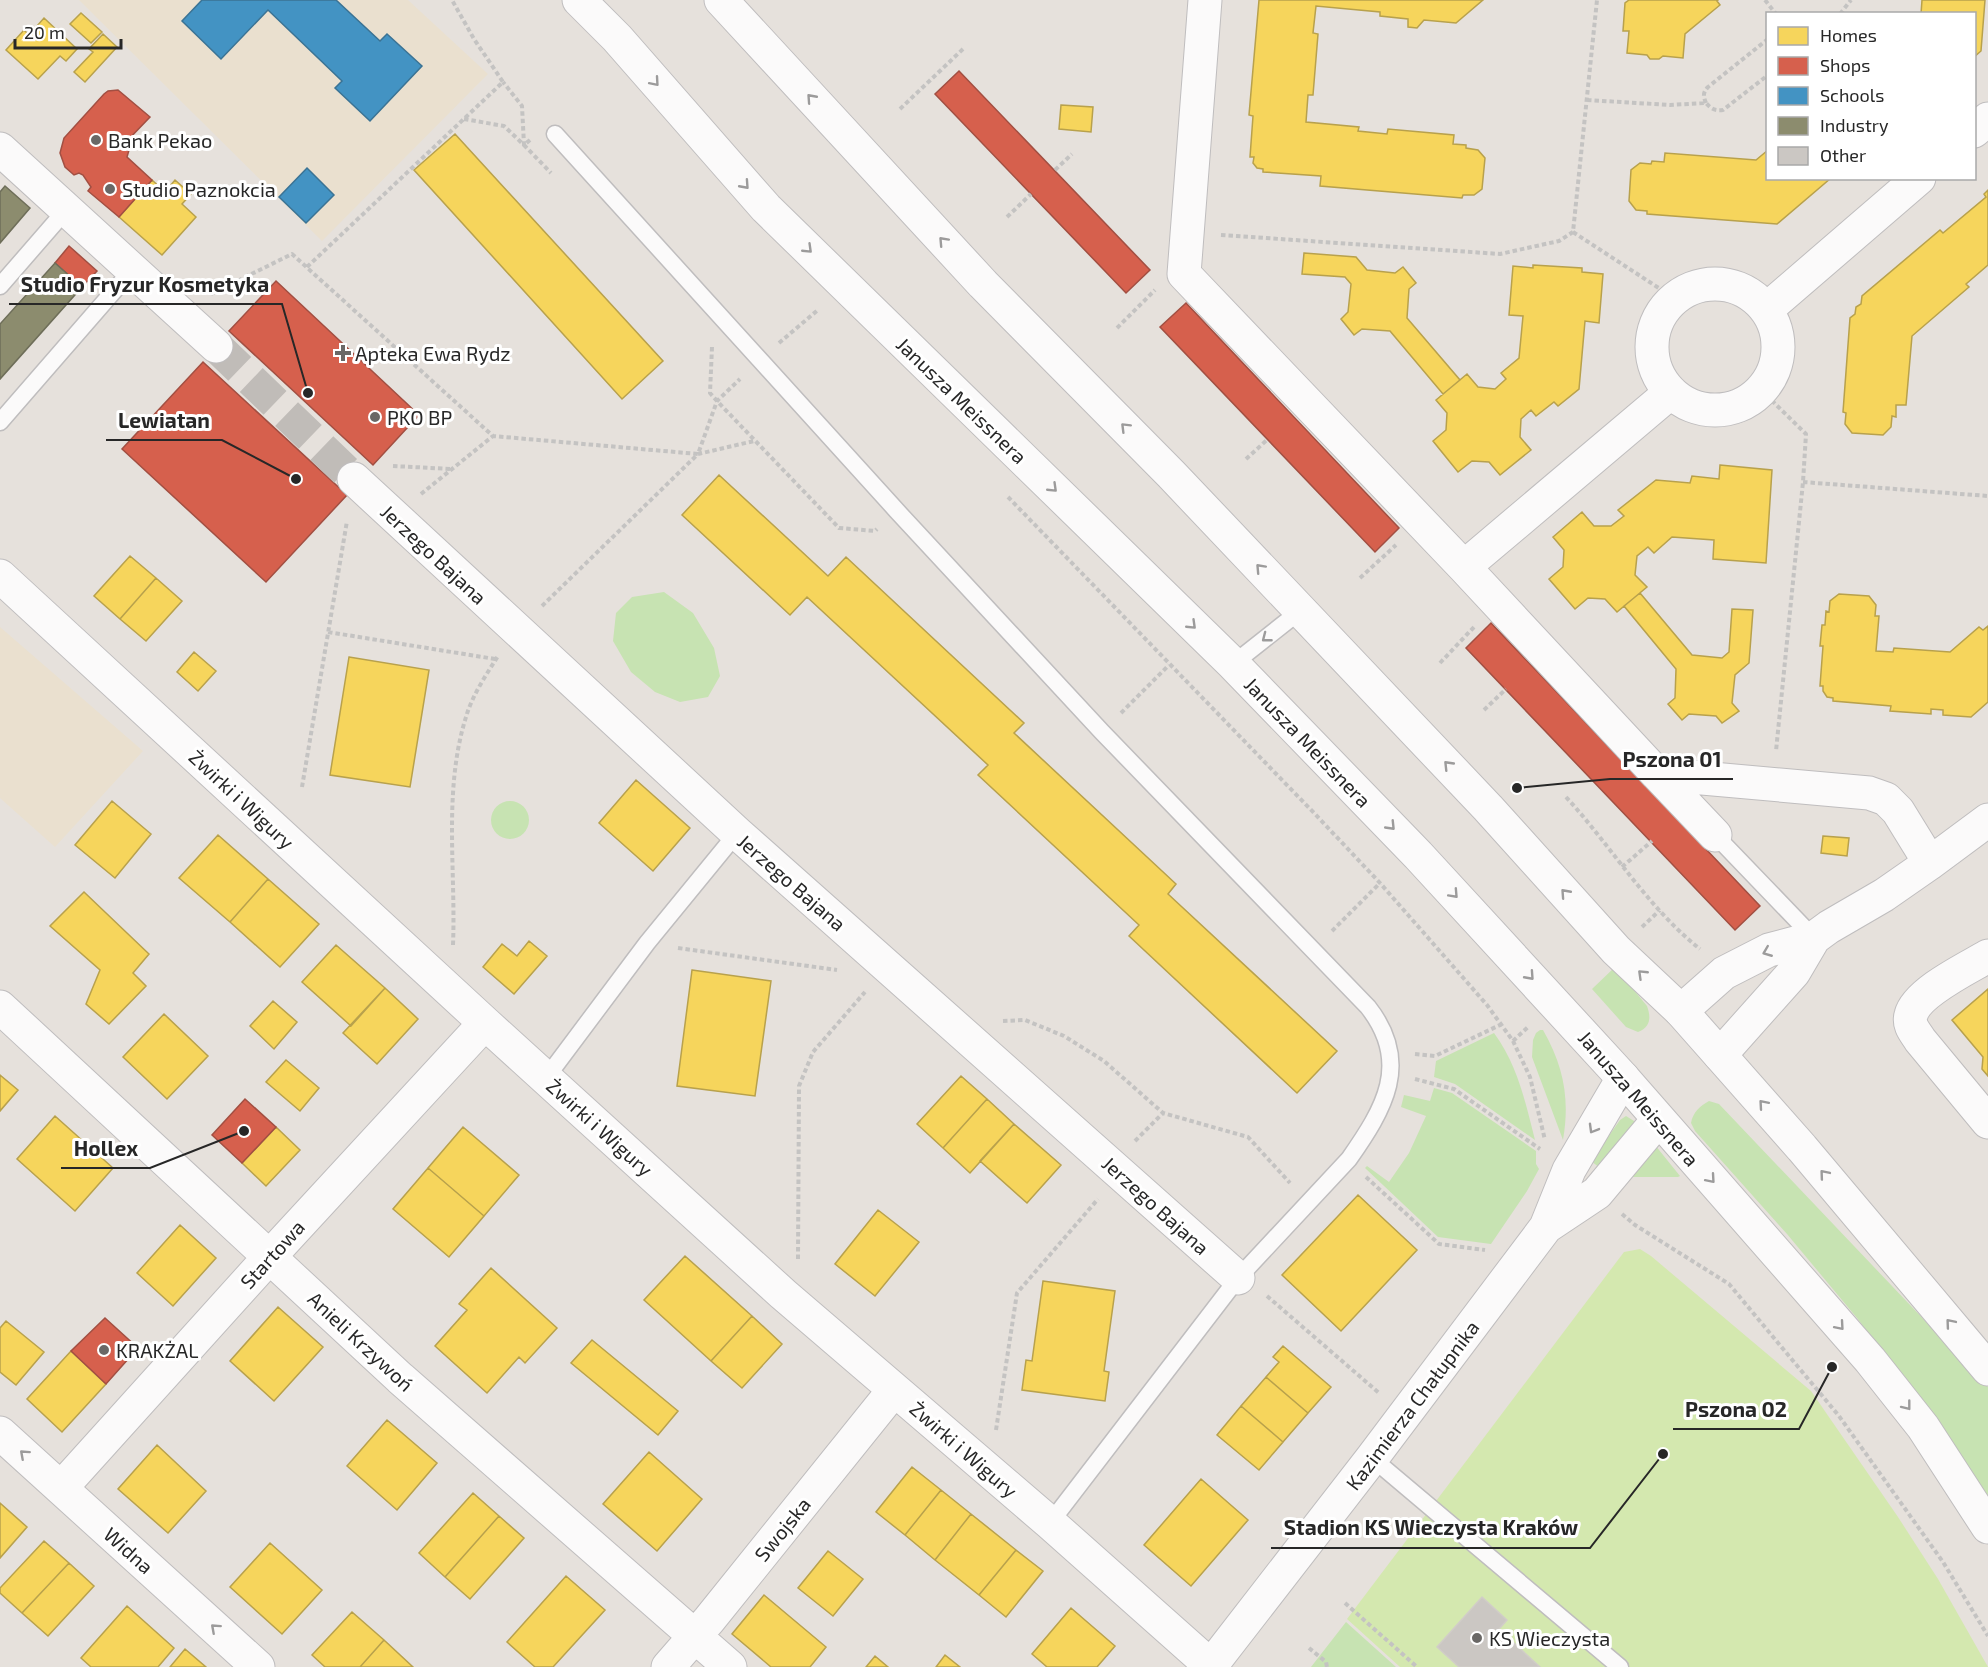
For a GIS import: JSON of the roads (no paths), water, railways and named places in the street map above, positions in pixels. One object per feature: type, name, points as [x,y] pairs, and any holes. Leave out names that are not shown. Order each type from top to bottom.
[{"type":"street","name":"Janusza Meissnera","points":[[579,0],[617,38],[766,208],[1233,664],[1418,855],[1623,1078],[1870,1360],[1923,1427],[1988,1527]]},
{"type":"street","points":[[721,0],[983,284],[1171,474],[1488,808],[1616,950],[1681,1011],[1802,1148],[1988,1369]]},
{"type":"street","points":[[1205,0],[1184,274],[1464,567],[1715,835]]},
{"type":"street","points":[[1976,129],[1988,119]]},
{"type":"street","points":[[0,149],[216,346]]},
{"type":"street","points":[[1767,309],[1917,180]]},
{"type":"street","points":[[1719,283],[1735,286],[1749,293],[1767,309],[1777,331],[1779,347],[1777,362],[1771,377],[1761,390],[1735,408],[1719,411],[1688,405],[1671,392],[1655,370],[1652,339],[1655,323],[1674,298],[1688,289],[1719,283]]},
{"type":"street","points":[[1464,567],[1671,392]]},
{"type":"street","name":"Jerzego Bajana","points":[[361,485],[884,972],[952,1024],[1120,1174],[1239,1276]]},
{"type":"street","name":"Żwirki i Wigury","points":[[0,576],[484,1023],[783,1294],[1050,1523],[1211,1666]]},
{"type":"street","points":[[1657,774],[1869,793],[1886,799],[1898,811],[1930,863]]},
{"type":"street","points":[[1681,1011],[1724,973],[1769,950],[1814,938],[1884,895],[1988,820]]},
{"type":"street","points":[[1720,1055],[1794,972],[1814,938]]},
{"type":"street","points":[[1988,956],[1921,998],[1911,1014],[1911,1026],[1920,1040],[1988,1122]]},
{"type":"street","name":"Anieli Krzywoń","points":[[0,1007],[400,1378],[729,1667]]},
{"type":"street","name":"Startowa","points":[[61,1488],[484,1023]]},
{"type":"street","name":"Kazimierza Chałupnika","points":[[1211,1666],[1372,1458],[1546,1227],[1569,1170],[1623,1078]]},
{"type":"street","name":"Kazimierza Chałupnika","points":[[1546,1227],[1597,1193],[1658,1120]]},
{"type":"street","name":"Swojska","points":[[668,1667],[894,1390]]},
{"type":"street","name":"Widna","points":[[0,1433],[258,1667]]},
{"type":"lane","points":[[555,134],[897,511],[1102,732],[1313,950],[1378,1020],[1384,1032],[1390,1052],[1391,1072],[1378,1113],[1349,1160],[1239,1276],[1050,1523]]},
{"type":"lane","points":[[0,286],[66,210]]},
{"type":"lane","points":[[0,422],[133,269]]},
{"type":"lane","points":[[1233,664],[1300,611]]},
{"type":"lane","points":[[546,1078],[647,943],[737,833]]},
{"type":"lane","points":[[1715,835],[1814,938]]},
{"type":"lane","points":[[1372,1458],[1620,1667]]},
{"type":"tunnel","points":[[216,346],[354,479]]},
{"type":"place","name":"Bank Pekao","points":[[96,140]]},
{"type":"place","name":"Studio Paznokcia","points":[[110,189]]},
{"type":"place","name":"Apteka Ewa Rydz","points":[[343,353]]},
{"type":"place","name":"Studio Fryzur Kosmetyka","points":[[308,393]]},
{"type":"place","name":"PKO BP","points":[[375,417]]},
{"type":"place","name":"Lewiatan","points":[[296,479]]},
{"type":"place","name":"Pszona 01","points":[[1517,788]]},
{"type":"place","name":"Hollex","points":[[244,1131]]},
{"type":"place","name":"KRAKŻAL","points":[[104,1350]]},
{"type":"place","name":"Pszona 02","points":[[1832,1367]]},
{"type":"place","name":"Stadion KS Wieczysta Kraków","points":[[1663,1454]]},
{"type":"place","name":"KS Wieczysta","points":[[1477,1638]]}]
